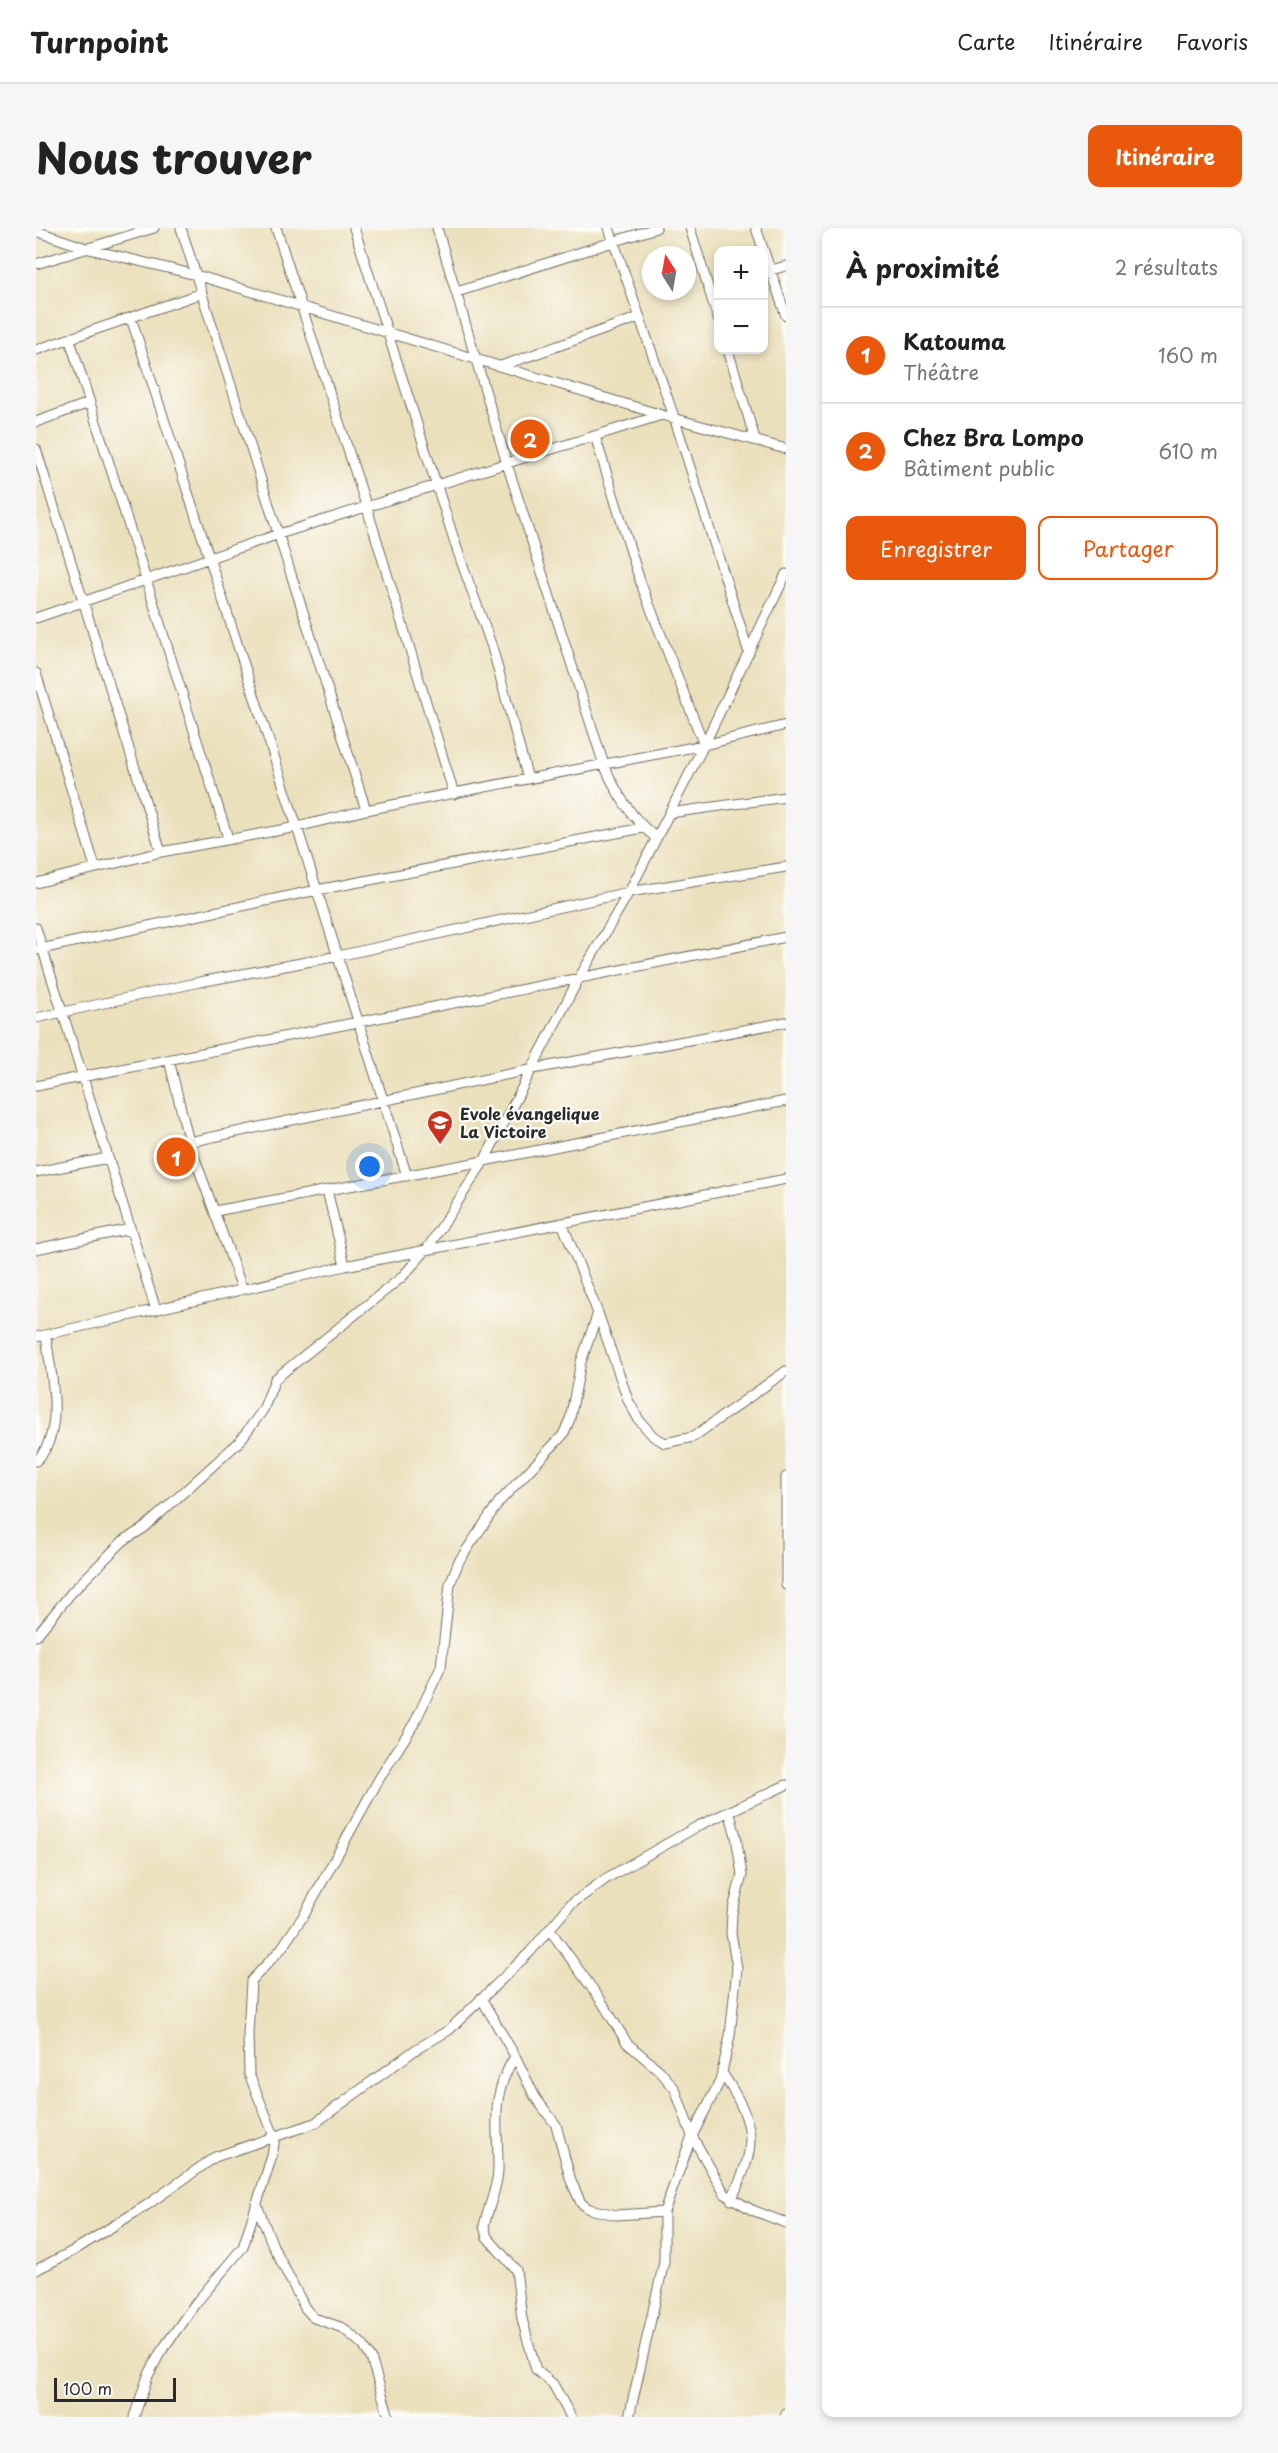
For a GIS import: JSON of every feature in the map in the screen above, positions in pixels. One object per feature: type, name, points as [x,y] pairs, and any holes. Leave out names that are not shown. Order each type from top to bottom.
[{"type":"street","points":[[36,264],[154,228]]},
{"type":"street","points":[[181,228],[366,810]]},
{"type":"street","points":[[276,228],[367,508],[454,794]]},
{"type":"street","points":[[354,228],[436,484],[492,647],[528,779]]},
{"type":"street","points":[[437,228],[507,464],[604,765],[619,797],[643,828],[656,838]]},
{"type":"street","points":[[609,228],[674,417],[749,653]]},
{"type":"street","points":[[457,292],[656,228]]},
{"type":"street","points":[[690,228],[714,306]]},
{"type":"street","points":[[756,228],[786,316]]},
{"type":"street","points":[[36,231],[89,249],[196,275],[662,415],[786,449]]},
{"type":"street","points":[[771,270],[786,266]]},
{"type":"street","points":[[36,350],[202,293]]},
{"type":"street","points":[[501,366],[640,317]]},
{"type":"street","points":[[131,318],[297,827],[407,1176]]},
{"type":"street","points":[[70,340],[228,838]]},
{"type":"street","points":[[729,354],[755,439]]},
{"type":"street","points":[[36,422],[89,403]]},
{"type":"street","points":[[36,618],[85,603],[279,534],[662,415]]},
{"type":"street","points":[[595,436],[640,581],[704,745]]},
{"type":"street","points":[[36,452],[161,852]]},
{"type":"street","points":[[36,1636],[72,1592],[123,1541],[144,1528],[239,1442],[263,1410],[275,1379],[402,1278],[427,1249],[484,1161],[578,980],[629,892],[782,590],[786,574]]},
{"type":"street","points":[[36,673],[95,867]]},
{"type":"street","points":[[36,883],[161,852],[704,745],[786,725]]},
{"type":"street","points":[[670,813],[786,797]]},
{"type":"street","points":[[39,949],[317,890],[643,828]]},
{"type":"street","points":[[36,1018],[200,982],[338,956],[629,892],[786,867]]},
{"type":"street","points":[[36,928],[39,949],[63,1013],[156,1310]]},
{"type":"street","points":[[36,1086],[786,937]]},
{"type":"street","points":[[189,1142],[533,1069],[786,1022]]},
{"type":"street","points":[[169,1060],[189,1142],[242,1288]]},
{"type":"street","points":[[215,1211],[407,1176],[786,1101]]},
{"type":"street","points":[[36,1172],[108,1158]]},
{"type":"street","points":[[36,1461],[47,1446],[54,1422],[41,1336],[345,1266],[786,1179]]},
{"type":"street","points":[[327,1190],[345,1266]]},
{"type":"street","points":[[562,1223],[598,1313],[628,1400],[639,1420],[653,1436],[665,1443],[693,1437],[786,1371]]},
{"type":"street","points":[[36,1249],[130,1229]]},
{"type":"street","points":[[134,2417],[148,2376],[165,2345],[195,2304],[243,2247],[275,2138],[249,2074],[248,2043],[252,1981],[281,1949],[304,1915],[379,1779],[415,1722],[441,1667],[450,1584],[459,1561],[499,1502],[563,1435],[570,1419],[581,1362],[598,1313]]},
{"type":"street","points":[[786,1478],[786,1585]]},
{"type":"street","points":[[36,2270],[73,2251],[147,2205],[215,2157],[315,2123],[416,2050],[449,2030],[550,1930],[570,1905],[607,1878],[654,1849],[786,1785]]},
{"type":"street","points":[[629,2417],[662,2272],[665,2247],[664,2212],[692,2136],[723,2074],[737,1968],[731,1933],[732,1913],[742,1875],[736,1836],[729,1811]]},
{"type":"street","points":[[550,1930],[602,2002],[627,2043],[670,2081],[692,2136],[719,2186],[731,2200],[786,2223]]},
{"type":"street","points":[[481,1998],[506,2037],[535,2097],[556,2125],[571,2181],[581,2203],[595,2211],[616,2215],[664,2212]]},
{"type":"street","points":[[515,2056],[504,2075],[497,2100],[495,2119],[498,2172],[484,2226],[494,2247],[516,2270],[522,2319],[533,2363],[538,2373],[553,2384],[571,2417]]},
{"type":"street","points":[[723,2074],[744,2110],[751,2139],[748,2161],[731,2200]]},
{"type":"street","points":[[256,2203],[273,2246],[305,2308],[314,2318],[343,2328],[363,2346],[371,2358],[389,2417]]},
{"type":"place","name":"Chez Bra Lompo","points":[[530,439]]},
{"type":"place","name":"Evole évangelique La Victoire","points":[[440,1146]]},
{"type":"place","name":"Katouma","points":[[176,1157]]}]
